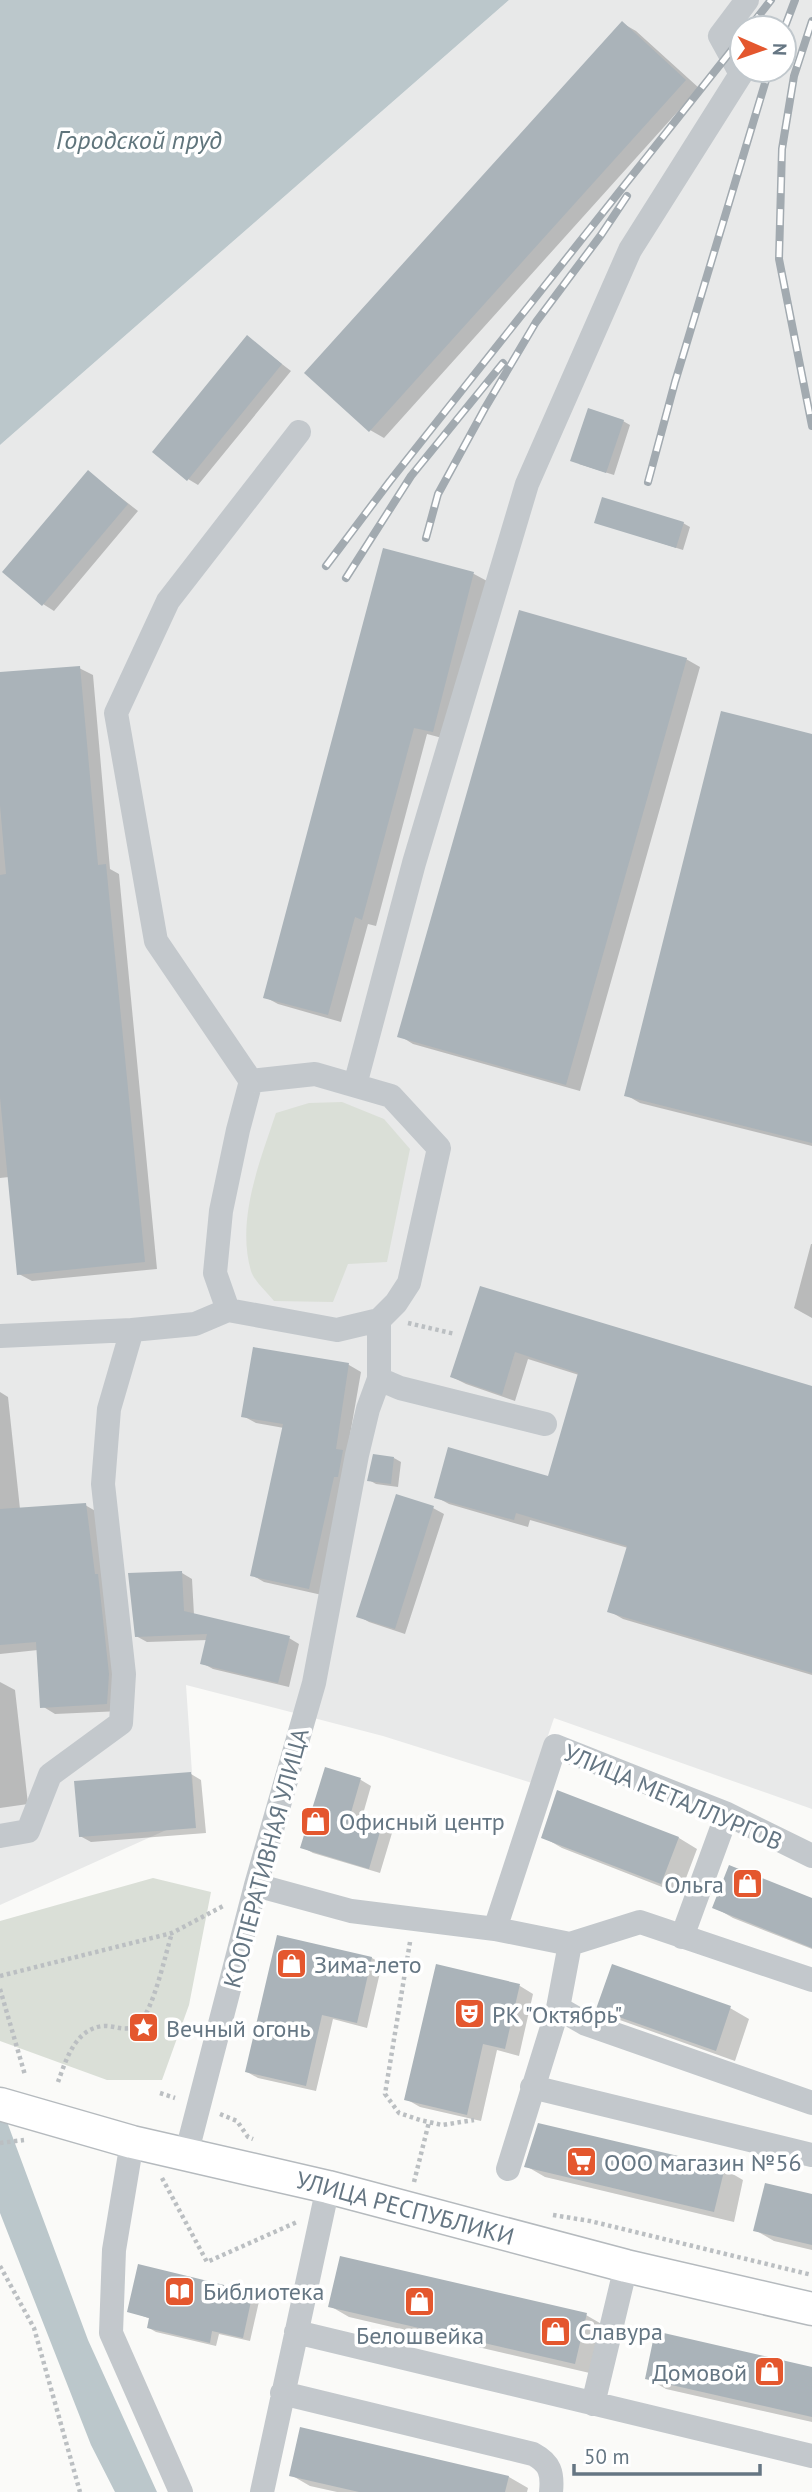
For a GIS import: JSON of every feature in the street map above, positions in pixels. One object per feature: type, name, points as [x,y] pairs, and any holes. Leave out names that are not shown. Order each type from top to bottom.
[{"type":"main road","name":"УЛИЦА РЕСПУБЛИКИ","points":[[0,2104],[132,2142],[328,2187],[626,2266],[812,2309]]},
{"type":"street","points":[[355,1085],[414,863],[527,484],[630,250],[741,74],[720,36],[747,0]]},
{"type":"street","points":[[228,1310],[215,1273],[221,1211],[251,1081],[156,941],[116,713],[168,601],[299,432]]},
{"type":"street","points":[[0,1336],[195,1324],[228,1310],[337,1330],[379,1320],[396,1303],[409,1283],[439,1148],[391,1096],[315,1074],[251,1081]]},
{"type":"street","name":"КООПЕРАТИВНАЯ УЛИЦА","points":[[186,2155],[257,1885],[314,1683],[357,1455],[368,1409],[379,1379],[379,1320]]},
{"type":"street","points":[[0,1836],[28,1830],[50,1775],[121,1723],[124,1674],[103,1484],[108,1409],[132,1329]]},
{"type":"street","points":[[379,1379],[400,1388],[545,1424]]},
{"type":"street","name":"УЛИЦА МЕТАЛЛУРГОВ","points":[[495,1929],[555,1746],[727,1814],[812,1856]]},
{"type":"street","points":[[682,1937],[727,1814]]},
{"type":"street","points":[[257,1885],[351,1911],[495,1929],[570,1944],[640,1923],[812,1980]]},
{"type":"street","points":[[508,2169],[558,2008],[570,1944]]},
{"type":"street","points":[[558,2008],[586,2024],[812,2103]]},
{"type":"street","points":[[532,2087],[812,2155]]},
{"type":"street","points":[[132,2142],[114,2250],[111,2333],[181,2492]]},
{"type":"street","points":[[262,2492],[328,2187]]},
{"type":"street","points":[[593,2404],[626,2266]]},
{"type":"street","points":[[296,2332],[812,2456]]},
{"type":"street","points":[[282,2393],[533,2454],[546,2460],[552,2474],[551,2492]]},
{"type":"path","points":[[418,1324],[455,1334]]},
{"type":"path","points":[[0,1976],[172,1933],[225,1905]]},
{"type":"path","points":[[414,1919],[385,2094],[399,2113],[429,2122],[442,2125],[474,2120]]},
{"type":"path","points":[[58,2082],[69,2052],[87,2031],[103,2026],[127,2030],[139,2023],[151,2007],[172,1933]]},
{"type":"path","points":[[0,1989],[25,2075]]},
{"type":"path","points":[[160,2093],[237,2121],[248,2137],[260,2140]]},
{"type":"path","points":[[416,2173],[429,2122]]},
{"type":"path","points":[[0,2143],[29,2140]]},
{"type":"path","points":[[162,2178],[207,2262],[302,2220]]},
{"type":"path","points":[[540,2213],[590,2221],[812,2275]]},
{"type":"path","points":[[0,2266],[34,2328],[80,2492]]},
{"type":"shaded area","points":[[509,0],[812,0],[812,1809],[554,1718],[532,1783],[383,1736],[186,1685],[195,1817],[0,1905],[0,445]]},
{"type":"shaded area","points":[[342,1102],[384,1119],[410,1149],[387,1262],[348,1264],[333,1302],[274,1301],[253,1275],[247,1252],[248,1211],[263,1151],[276,1113],[309,1103]]},
{"type":"shaded area","points":[[153,1878],[211,1892],[189,2005],[162,2080],[107,2080],[0,2041],[0,1921]]},
{"type":"water","name":"Городской пруд","points":[[0,0],[509,0],[0,445]]},
{"type":"water","points":[[0,2103],[88,2340],[157,2492],[115,2492],[91,2445],[0,2213]]},
{"type":"building","points":[[622,21],[686,80],[369,432],[304,373]]},
{"type":"building","points":[[247,335],[282,364],[187,481],[152,452]]},
{"type":"building","points":[[588,408],[624,420],[606,473],[570,461]]},
{"type":"building","points":[[88,470],[128,504],[42,606],[2,572]]},
{"type":"building","points":[[602,497],[684,522],[676,548],[594,523]]},
{"type":"building","points":[[383,548],[474,572],[433,732],[414,728],[362,920],[355,917],[328,1015],[263,998]]},
{"type":"building","points":[[519,610],[687,658],[566,1085],[397,1037]]},
{"type":"building","points":[[80,666],[98,865],[106,864],[145,1262],[17,1275],[0,1097],[0,875],[6,874],[0,805],[0,672]]},
{"type":"building","points":[[721,711],[812,734],[812,1143],[624,1096]]},
{"type":"building","points":[[480,1286],[812,1386],[812,1673],[607,1612],[627,1546],[516,1513],[514,1520],[434,1498],[448,1447],[548,1476],[578,1373],[515,1352],[502,1395],[450,1377]]},
{"type":"building","points":[[253,1347],[349,1363],[336,1449],[343,1450],[338,1477],[334,1477],[309,1589],[250,1576],[283,1424],[241,1417]]},
{"type":"building","points":[[373,1454],[394,1457],[391,1484],[367,1481]]},
{"type":"building","points":[[396,1494],[434,1506],[395,1629],[356,1617]]},
{"type":"building","points":[[86,1503],[95,1574],[98,1574],[109,1674],[107,1704],[40,1708],[36,1642],[0,1645],[0,1509]]},
{"type":"building","points":[[182,1571],[184,1611],[290,1636],[278,1683],[200,1664],[207,1634],[135,1637],[128,1573]]},
{"type":"building","points":[[325,1767],[361,1778],[350,1816],[382,1825],[369,1869],[300,1848]]},
{"type":"building","points":[[191,1772],[196,1828],[79,1837],[74,1781]]},
{"type":"building","points":[[557,1790],[679,1837],[661,1884],[541,1838]]},
{"type":"building","points":[[729,1865],[812,1898],[812,1948],[712,1908]]},
{"type":"building","points":[[277,1935],[372,1957],[357,2023],[322,2015],[306,2086],[245,2072]]},
{"type":"building","name":"РК \"Октябрь\"","points":[[436,1964],[520,1984],[505,2049],[483,2044],[467,2115],[404,2100]]},
{"type":"building","points":[[612,1964],[731,2006],[716,2051],[596,2009]]},
{"type":"building","points":[[538,2123],[725,2167],[714,2212],[524,2167]]},
{"type":"building","points":[[765,2183],[812,2194],[812,2245],[753,2231]]},
{"type":"building","points":[[340,2256],[587,2313],[575,2364],[328,2307]]},
{"type":"building","points":[[138,2264],[253,2292],[243,2338],[212,2331],[210,2343],[147,2328],[149,2318],[127,2312]]},
{"type":"building","points":[[655,2331],[812,2367],[812,2417],[645,2379]]},
{"type":"building","points":[[300,2427],[509,2476],[505,2492],[359,2492],[289,2476]]},
{"type":"railway","points":[[760,14],[771,0]]},
{"type":"railway","points":[[790,14],[795,0]]},
{"type":"railway","points":[[812,21],[794,76],[782,149],[779,259],[812,426]]},
{"type":"railway","points":[[326,566],[390,481],[728,55]]},
{"type":"railway","points":[[648,482],[675,382],[765,84]]},
{"type":"railway","points":[[426,538],[438,494],[485,408],[536,322],[627,196]]},
{"type":"railway","points":[[346,578],[411,476],[503,363]]},
{"type":"place","name":"Офисный центр","points":[[316,1821]]},
{"type":"place","name":"Ольга","points":[[747,1884]]},
{"type":"place","name":"Зима-лето","points":[[291,1964]]},
{"type":"place","name":"РК \"Октябрь\"","points":[[469,2014]]},
{"type":"place","name":"Вечный огонь","points":[[143,2028]]},
{"type":"place","name":"ООО магазин №56","points":[[581,2162]]},
{"type":"place","name":"Библиотека","points":[[180,2291]]},
{"type":"place","name":"Белошвейка","points":[[420,2301]]},
{"type":"place","name":"Славура","points":[[555,2331]]},
{"type":"place","name":"Домовой","points":[[770,2372]]}]
